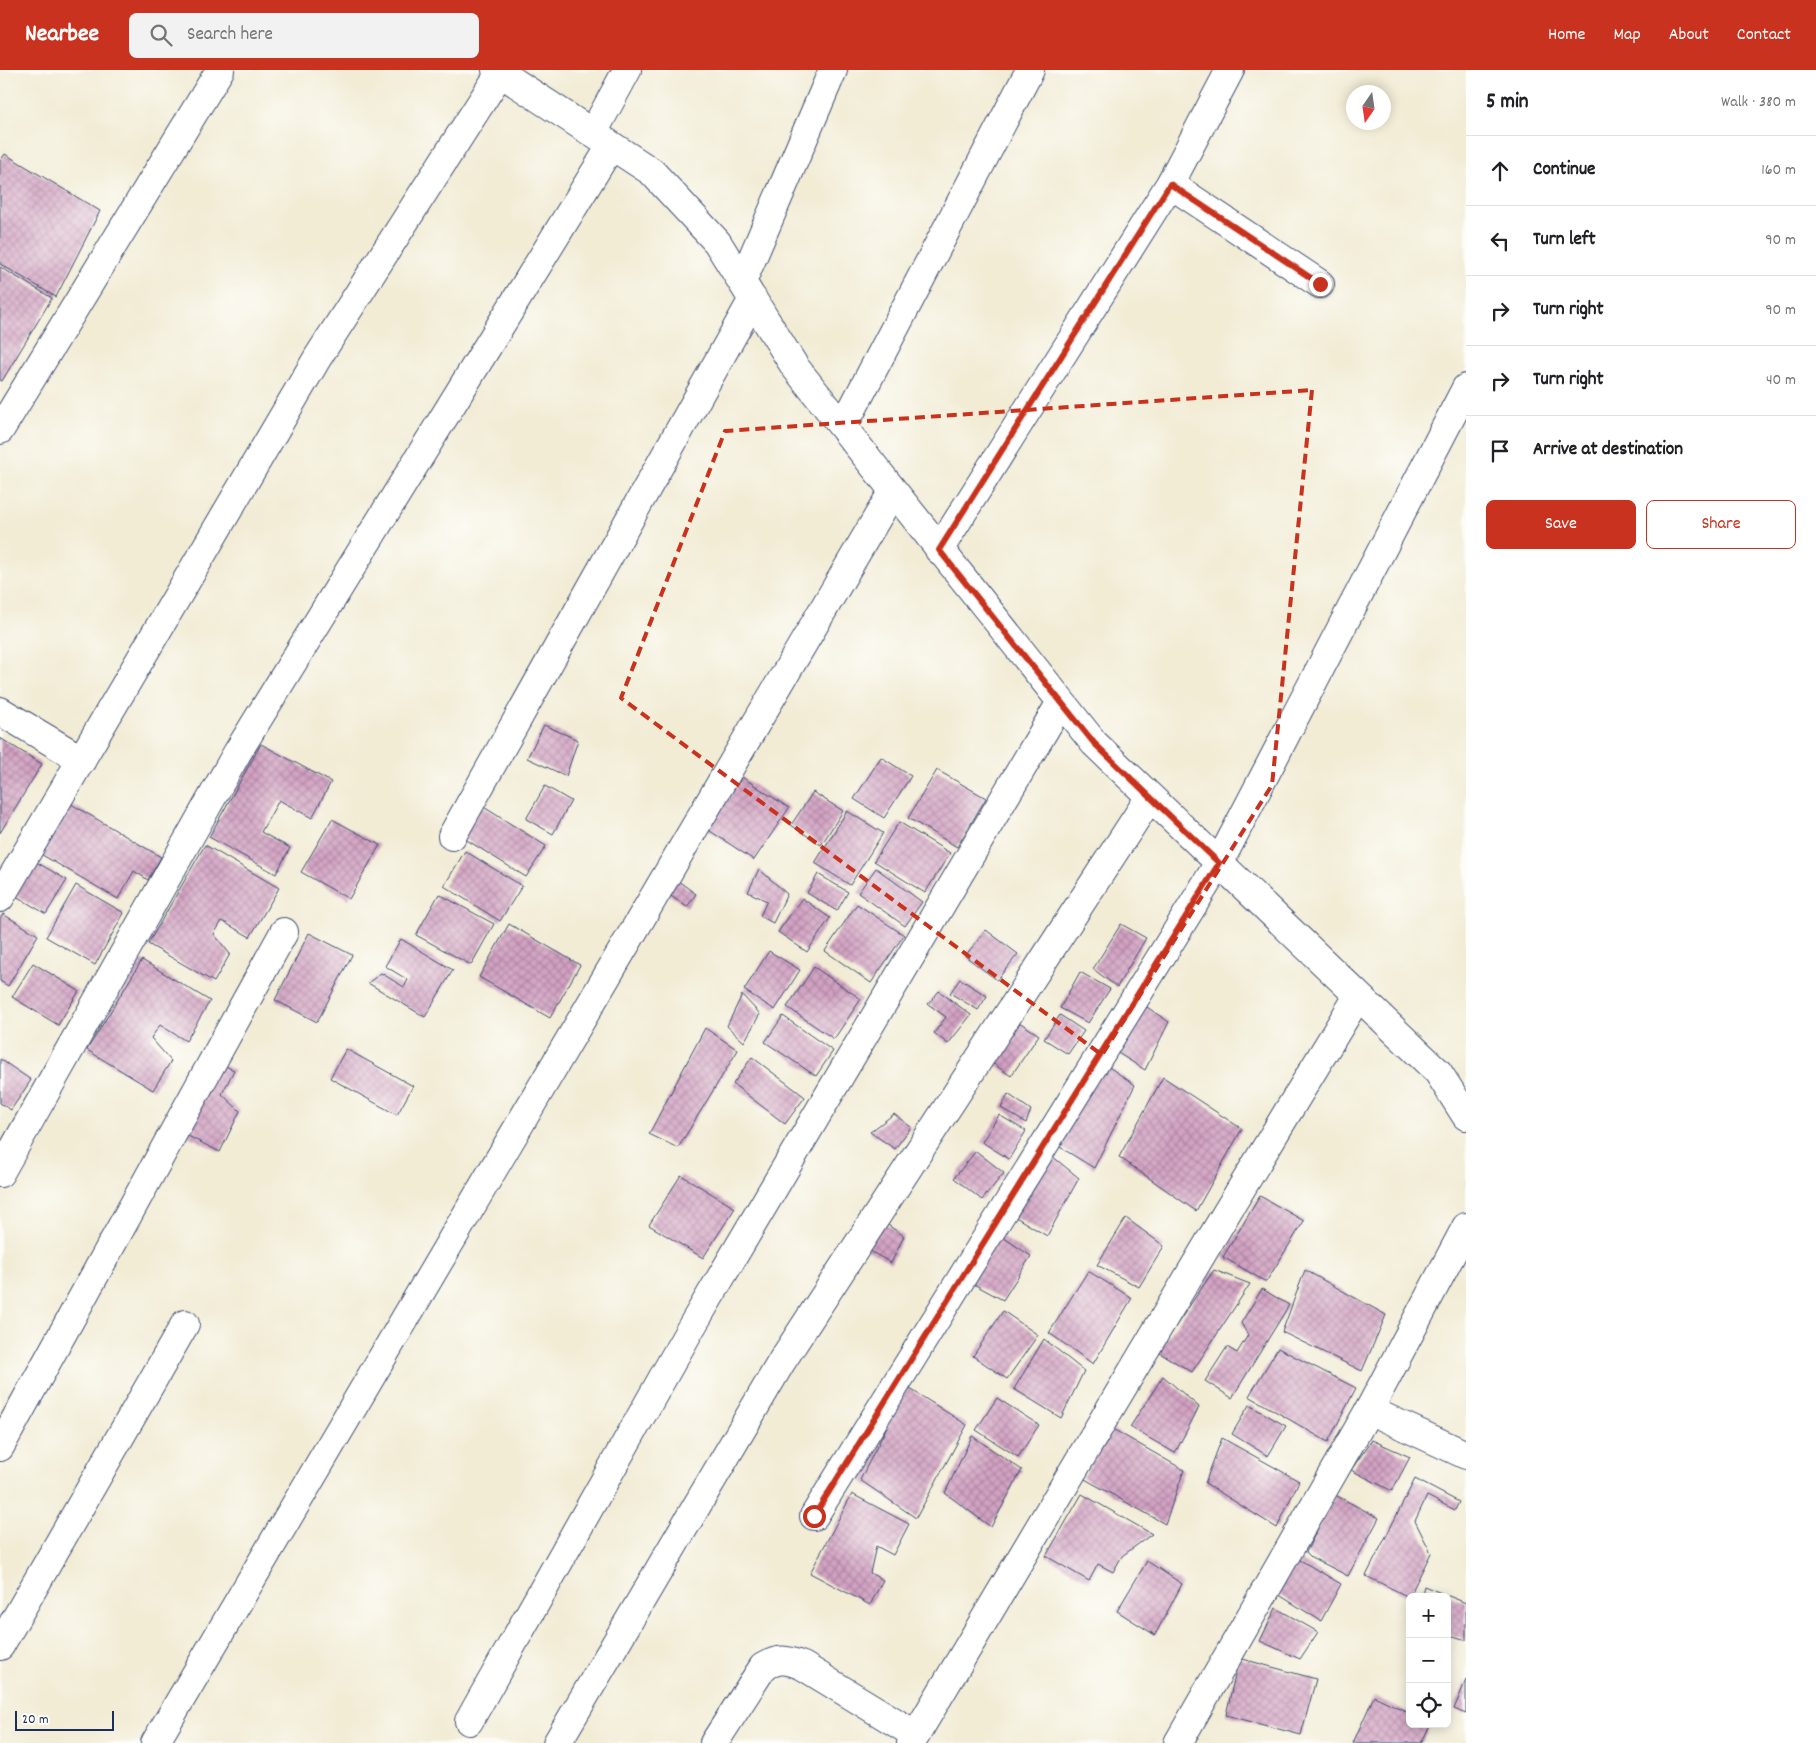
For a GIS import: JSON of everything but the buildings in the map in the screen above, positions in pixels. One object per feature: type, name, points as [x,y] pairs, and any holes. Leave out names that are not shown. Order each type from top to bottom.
[{"type":"street","points":[[0,430],[220,70]]},
{"type":"street","points":[[0,1173],[237,753],[602,139],[627,70]]},
{"type":"street","points":[[452,836],[748,291],[833,70]]},
{"type":"street","points":[[842,427],[1030,70]]},
{"type":"street","points":[[939,550],[1170,184],[1230,70]]},
{"type":"street","points":[[0,898],[318,357],[498,71],[652,172],[717,242],[795,367],[1094,743],[1438,1072],[1466,1116]]},
{"type":"street","points":[[1170,184],[1320,284]]},
{"type":"street","points":[[814,1516],[1219,863],[1466,388]]},
{"type":"street","points":[[155,1743],[518,1124],[893,491]]},
{"type":"street","points":[[469,1721],[688,1332],[1061,702]]},
{"type":"street","points":[[0,711],[82,760]]},
{"type":"street","points":[[557,1743],[782,1361],[1150,797]]},
{"type":"street","points":[[0,1447],[284,932]]},
{"type":"street","points":[[714,1743],[763,1667],[773,1661],[783,1660],[803,1666],[914,1739],[1358,996]]},
{"type":"street","points":[[1178,1743],[1369,1410],[1466,1227]]},
{"type":"street","points":[[0,1646],[184,1324]]},
{"type":"street","points":[[1369,1410],[1466,1456]]},
{"type":"highlighted area","points":[[1312,390],[1272,785],[1102,1055],[621,698],[725,431]]},
{"type":"route","points":[[814,1516],[1219,863],[1094,743],[939,550],[1170,184],[1320,284]]}]
